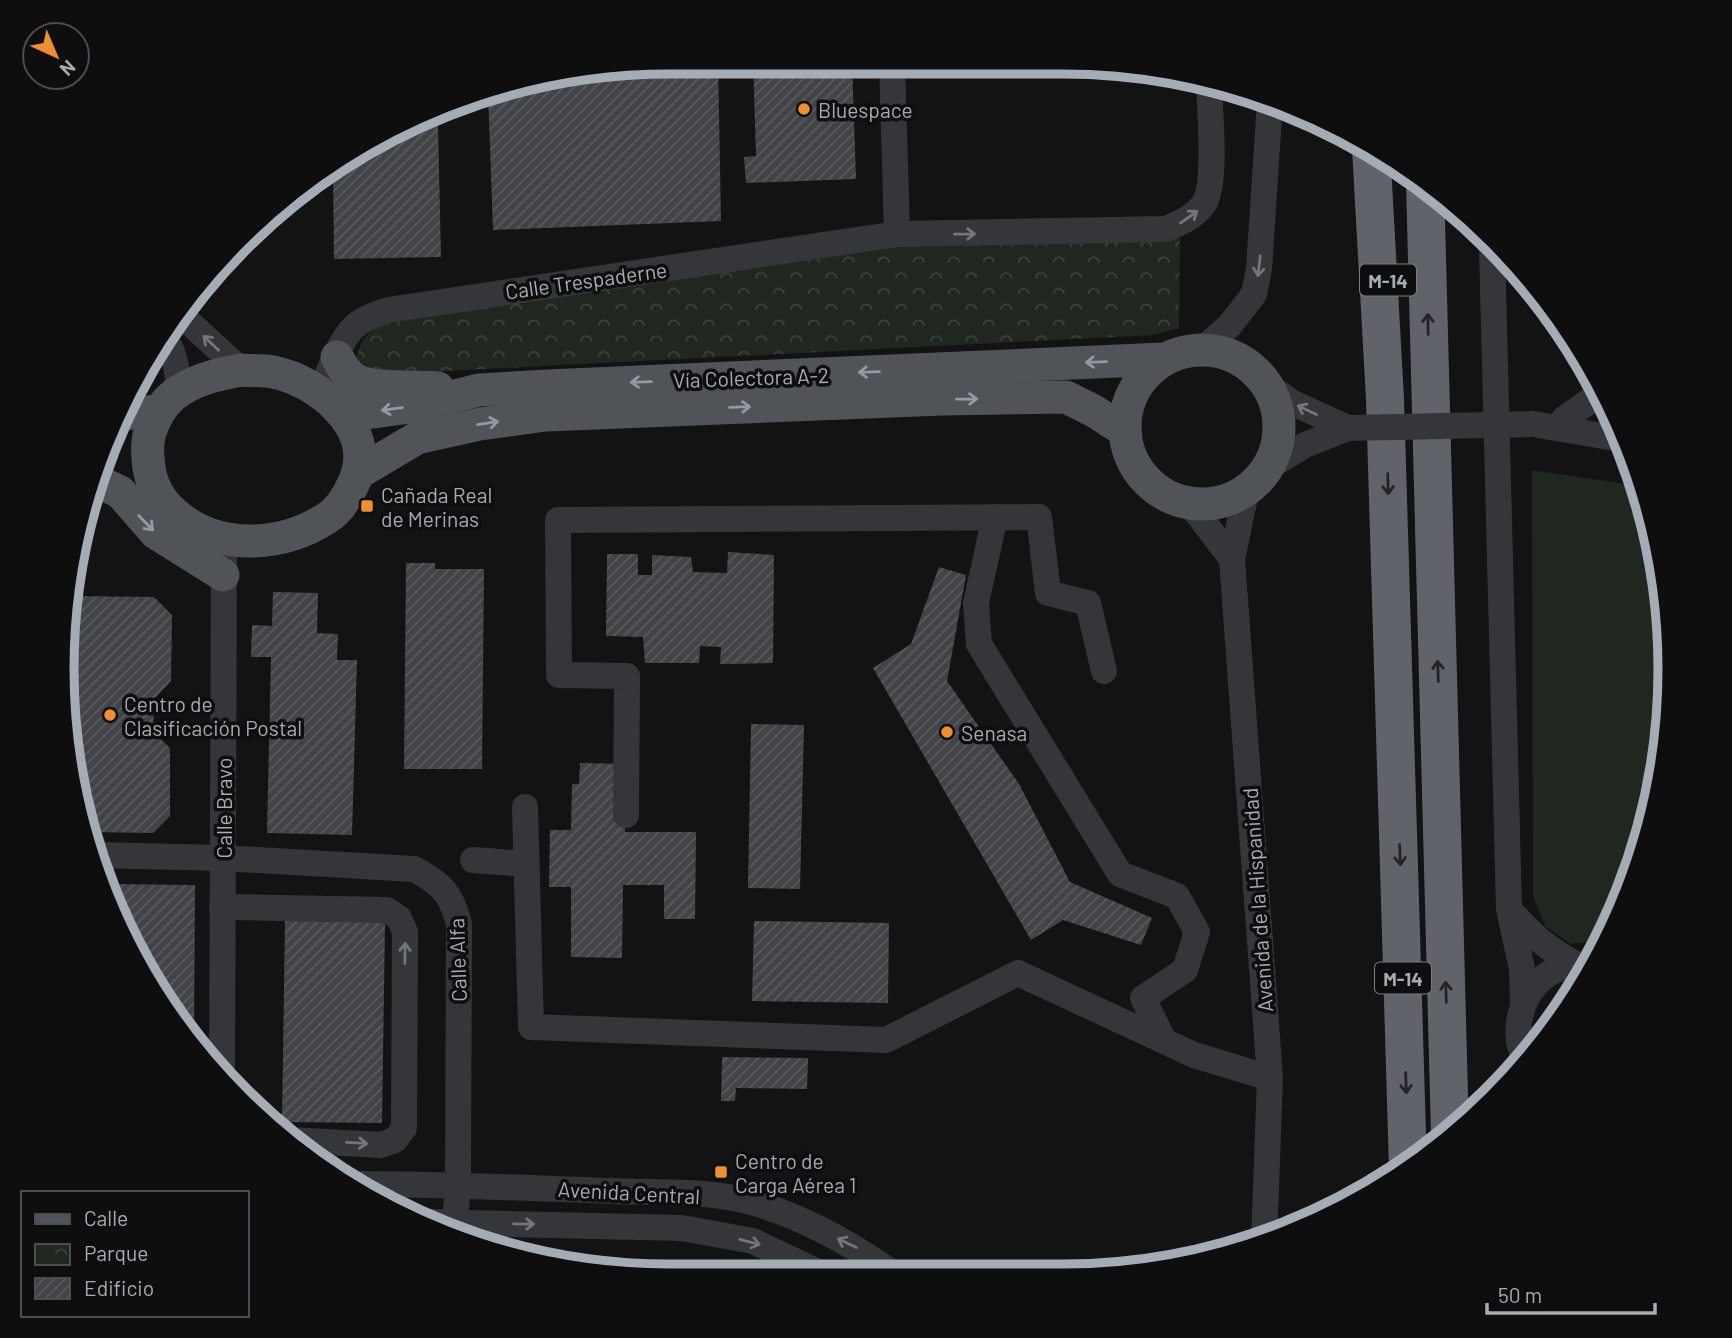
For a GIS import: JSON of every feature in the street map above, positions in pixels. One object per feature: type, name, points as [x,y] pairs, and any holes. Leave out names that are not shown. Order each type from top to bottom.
[{"type":"highway","points":[[1372,160],[1385,399]]},
{"type":"highway","name":"M-14","points":[[1392,173],[1385,399],[1408,1154]]},
{"type":"highway","name":"M-14","points":[[1425,197],[1450,1122]]},
{"type":"main road","points":[[1203,349],[1222,351],[1241,359],[1256,370],[1269,386],[1279,412],[1279,440],[1269,467],[1259,481],[1246,492],[1209,505],[1190,504],[1170,498],[1152,487],[1138,471],[1129,452],[1125,431],[1127,410],[1134,390],[1147,373],[1164,359],[1203,349]]},
{"type":"main road","points":[[337,357],[344,371],[356,381],[479,390]]},
{"type":"main road","name":"Vía Colectora A-2","points":[[329,401],[366,413],[479,390],[1164,359]]},
{"type":"main road","points":[[133,411],[169,401],[206,377],[241,370],[274,372],[302,382],[329,401],[352,425],[359,446],[358,473],[349,494],[330,517],[308,529],[260,542],[225,539],[203,533],[185,524],[163,503],[151,483],[146,447],[150,429],[169,401]]},
{"type":"main road","name":"Vía Colectora A-2","points":[[358,473],[417,438],[480,424],[546,415],[908,400],[1066,397],[1125,431]]},
{"type":"main road","points":[[109,468],[151,483]]},
{"type":"main road","points":[[103,484],[120,492],[156,533],[223,575]]},
{"type":"street","points":[[892,74],[897,234]]},
{"type":"street","name":"Calle Trespaderne","points":[[329,401],[337,357],[352,328],[368,317],[388,310],[897,234],[1166,229],[1189,219],[1205,204],[1211,183],[1209,92]]},
{"type":"street","points":[[1203,349],[1230,325],[1254,294],[1259,269],[1269,111]]},
{"type":"street","points":[[1492,256],[1509,909],[1522,969],[1523,1003],[1518,1028],[1520,1051]]},
{"type":"street","points":[[187,320],[241,370]]},
{"type":"street","points":[[169,345],[176,361],[169,401]]},
{"type":"street","points":[[1269,386],[1293,403],[1348,428]]},
{"type":"street","points":[[1564,419],[1593,399]]},
{"type":"street","points":[[1269,467],[1305,445],[1348,428],[1533,424],[1564,419],[1605,424]]},
{"type":"street","points":[[1533,424],[1611,437]]},
{"type":"street","name":"Avenida de la Hispanidad","points":[[1246,492],[1232,559],[1270,1078],[1264,1229]]},
{"type":"street","points":[[1190,504],[1232,559]]},
{"type":"street","points":[[995,517],[976,603],[979,644],[1120,874],[1177,896],[1197,932],[1185,970],[1143,998],[1164,1041]]},
{"type":"street","points":[[626,815],[627,676],[558,675],[558,520],[1039,517],[1048,593],[1088,603],[1104,671]]},
{"type":"street","name":"Calle Bravo","points":[[222,1063],[225,539]]},
{"type":"street","points":[[524,807],[531,1027],[886,1040],[1018,972],[1194,1055],[1270,1078]]},
{"type":"street","name":"Calle Alfa","points":[[104,855],[222,858],[414,869],[436,880],[454,906],[459,924],[458,1184],[455,1222]]},
{"type":"street","points":[[473,860],[526,864]]},
{"type":"street","points":[[222,907],[387,910],[399,918],[405,932],[404,1128],[395,1140],[381,1145],[306,1141]]},
{"type":"street","points":[[1509,909],[1530,935],[1549,949],[1581,963]]},
{"type":"street","points":[[1523,1003],[1536,985],[1553,971],[1580,965]]},
{"type":"street","name":"Avenida Central","points":[[369,1184],[458,1184],[684,1194],[743,1200],[834,1236],[880,1264]]},
{"type":"street","name":"Avenida Central","points":[[449,1222],[682,1228],[753,1241],[801,1264]]},
{"type":"green space","points":[[1180,234],[1179,328],[1152,335],[407,373],[379,373],[356,362],[363,341],[369,334],[384,325],[414,318],[910,244]]},
{"type":"green space","points":[[1532,470],[1629,484],[1647,553],[1653,591],[1658,669],[1653,747],[1638,823],[1613,897],[1592,941],[1571,944],[1545,926],[1533,896]]},
{"type":"building","points":[[718,74],[721,221],[493,230],[488,102],[553,85],[591,79],[630,75]]},
{"type":"building","name":"Bluespace","points":[[753,74],[852,74],[856,179],[746,183],[744,157],[756,156]]},
{"type":"building","points":[[425,126],[438,126],[441,257],[334,259],[333,178],[371,153]]},
{"type":"building","points":[[728,552],[774,555],[773,663],[720,664],[721,647],[700,646],[699,663],[645,663],[643,637],[606,636],[607,554],[638,554],[638,575],[652,575],[652,555],[691,557],[693,572],[727,573]]},
{"type":"building","points":[[406,563],[435,563],[435,569],[484,569],[482,769],[404,769]]},
{"type":"building","name":"Senasa","points":[[939,567],[966,575],[947,681],[1019,784],[1070,882],[1152,918],[1141,945],[1063,920],[1031,940],[873,668],[911,644]]},
{"type":"building","points":[[273,592],[318,593],[317,633],[338,634],[337,660],[357,660],[352,835],[267,833],[271,657],[251,657],[252,625],[272,626]]},
{"type":"building","name":"Centro de Clasificación Postal","points":[[78,596],[154,597],[172,615],[171,681],[154,699],[153,732],[170,748],[170,816],[153,833],[97,832],[85,785],[75,708],[75,630]]},
{"type":"building","points":[[751,724],[804,725],[800,889],[748,888]]},
{"type":"building","points":[[580,763],[626,764],[625,832],[696,832],[695,919],[664,919],[664,885],[623,885],[622,958],[571,957],[571,887],[549,887],[550,830],[571,830],[572,784],[579,784]]},
{"type":"building","points":[[114,884],[195,885],[194,1028],[153,967]]},
{"type":"building","points":[[285,921],[385,922],[382,1123],[282,1122]]},
{"type":"building","points":[[754,921],[889,923],[888,1003],[752,1001]]},
{"type":"building","points":[[722,1057],[808,1058],[807,1089],[736,1088],[735,1101],[721,1101]]},
{"type":"place","name":"Bluespace","points":[[804,109]]},
{"type":"place","name":"Cañada Real de Merinas","points":[[367,506]]},
{"type":"place","name":"Centro de Clasificación Postal","points":[[110,715]]},
{"type":"place","name":"Senasa","points":[[947,732]]},
{"type":"place","name":"Centro de Carga Aérea 1","points":[[721,1172]]}]
